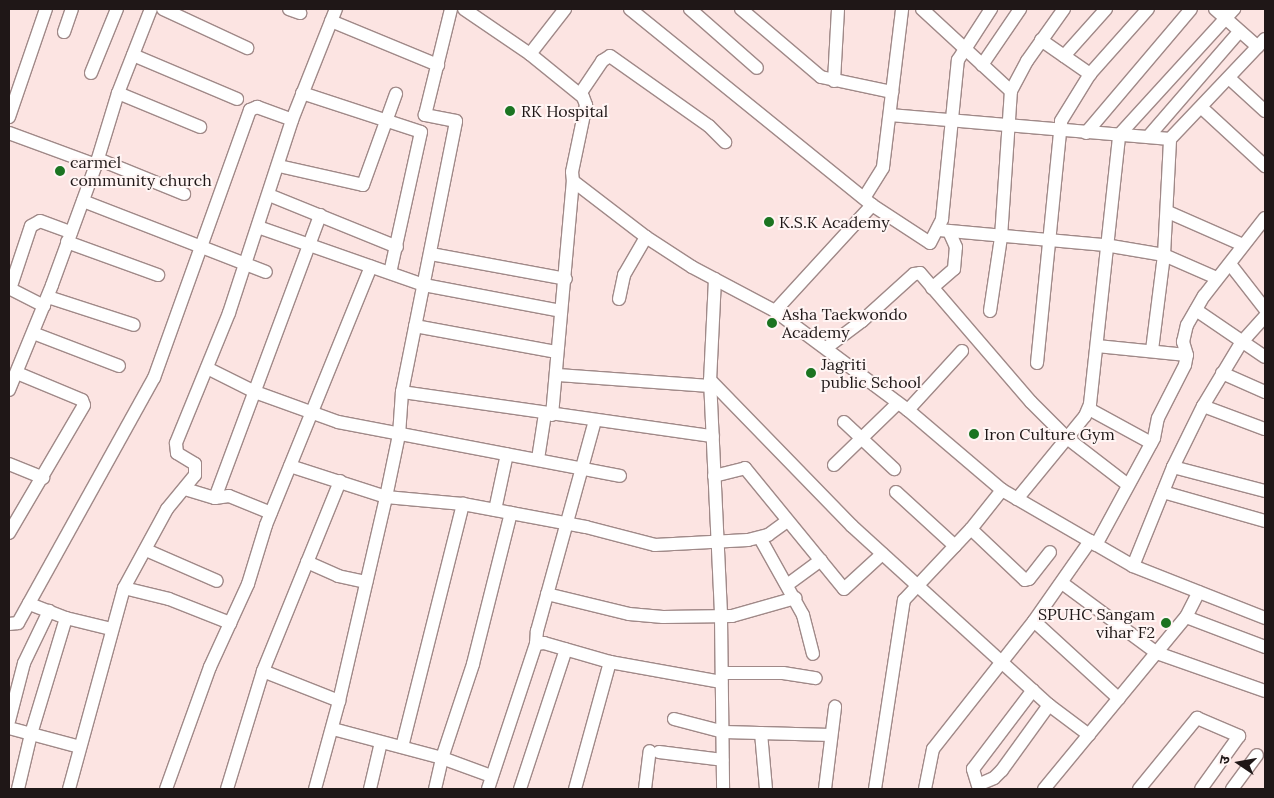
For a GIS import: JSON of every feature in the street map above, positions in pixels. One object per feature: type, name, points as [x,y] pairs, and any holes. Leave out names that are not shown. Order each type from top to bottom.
[{"type":"street","points":[[9,117],[46,9]]},
{"type":"street","points":[[64,32],[72,9]]},
{"type":"street","points":[[91,73],[116,9]]},
{"type":"street","points":[[9,390],[46,301],[97,162],[118,93],[151,9]]},
{"type":"street","points":[[163,9],[247,48]]},
{"type":"street","points":[[390,273],[421,132],[451,9]]},
{"type":"street","points":[[464,9],[530,54],[580,94],[586,105],[572,172],[573,181],[566,279],[556,352],[557,376],[538,459]]},
{"type":"street","points":[[530,54],[565,9]]},
{"type":"street","points":[[630,9],[868,202],[927,242],[934,240],[944,231],[1105,245],[1164,255],[1217,278]]},
{"type":"street","points":[[690,9],[757,68]]},
{"type":"street","points":[[740,9],[817,75],[834,81],[892,92]]},
{"type":"street","points":[[834,81],[838,9]]},
{"type":"street","points":[[775,311],[868,202],[884,167],[902,9]]},
{"type":"street","points":[[922,9],[965,46],[982,65],[1011,91]]},
{"type":"street","points":[[932,288],[954,269],[956,247],[944,231],[951,120],[958,60],[965,46],[991,9]]},
{"type":"street","points":[[982,65],[1020,9]]},
{"type":"street","points":[[990,311],[1001,237],[1007,127],[1011,91],[1041,40],[1064,9]]},
{"type":"street","points":[[1064,56],[1106,9]]},
{"type":"street","points":[[1037,363],[1059,130],[1065,112],[1090,74],[1148,9]]},
{"type":"street","points":[[1086,133],[1191,9]]},
{"type":"street","points":[[1152,350],[1168,212],[1170,139],[1262,45],[1239,32],[1230,14],[1214,9]]},
{"type":"street","points":[[1017,499],[1089,409],[1098,346],[1105,245],[1119,135],[1230,14]]},
{"type":"street","points":[[70,789],[111,629],[124,588],[167,509],[195,475],[196,466],[177,453],[176,443],[207,368],[246,264],[279,166],[292,120],[333,15],[438,65]]},
{"type":"street","points":[[1148,138],[1239,32]]},
{"type":"street","points":[[1041,40],[1090,74]]},
{"type":"street","points":[[133,55],[237,99]]},
{"type":"street","points":[[580,94],[602,61],[610,56],[709,126],[725,142]]},
{"type":"street","points":[[1229,78],[1265,111]]},
{"type":"street","points":[[118,93],[200,128]]},
{"type":"street","points":[[302,93],[421,132]]},
{"type":"street","points":[[279,166],[363,185],[396,94]]},
{"type":"street","points":[[9,624],[18,623],[154,378],[250,110],[257,107],[292,120]]},
{"type":"street","points":[[1202,108],[1265,166]]},
{"type":"street","points":[[315,789],[340,701],[386,497],[399,435],[402,392],[456,121],[425,115]]},
{"type":"street","points":[[890,115],[1007,127],[1170,139]]},
{"type":"street","points":[[9,133],[97,162],[184,194]]},
{"type":"street","points":[[573,181],[646,237],[714,279],[775,311],[903,406],[1002,490],[1133,566],[1265,618]]},
{"type":"street","points":[[270,194],[397,247]]},
{"type":"street","points":[[83,201],[172,233],[200,248],[266,272]]},
{"type":"street","points":[[1168,212],[1243,245]]},
{"type":"street","points":[[215,498],[312,245],[320,215]]},
{"type":"street","points":[[925,789],[933,749],[1093,543],[1128,485],[1151,443],[1158,418],[1187,355],[1183,339],[1196,310],[1217,278],[1265,218]]},
{"type":"street","points":[[134,325],[9,289],[35,221],[158,275]]},
{"type":"street","points":[[258,226],[424,285],[561,311]]},
{"type":"street","points":[[619,299],[624,275],[646,237]]},
{"type":"street","points":[[431,254],[566,279]]},
{"type":"street","points":[[1230,264],[1265,309]]},
{"type":"street","points":[[166,789],[210,668],[248,584],[271,513],[371,266]]},
{"type":"street","points":[[826,348],[862,321],[914,274],[920,274],[1031,402],[1067,438],[1128,485]]},
{"type":"street","points":[[714,279],[711,383],[716,544],[721,617],[721,677],[724,732],[723,789]]},
{"type":"street","points":[[1196,310],[1241,343],[1265,357]]},
{"type":"street","points":[[1133,566],[1173,467],[1203,406],[1241,343],[1265,316]]},
{"type":"street","points":[[415,326],[556,352]]},
{"type":"street","points":[[33,333],[119,366]]},
{"type":"street","points":[[1098,346],[1187,355]]},
{"type":"street","points":[[834,465],[861,439],[903,406],[962,351]]},
{"type":"street","points":[[207,368],[255,392],[312,411],[338,422],[620,476]]},
{"type":"street","points":[[9,533],[43,478],[84,403],[17,373]]},
{"type":"street","points":[[1222,373],[1265,392]]},
{"type":"street","points":[[557,376],[711,383],[882,554],[1002,660],[1049,705],[1089,735]]},
{"type":"street","points":[[402,392],[549,415],[713,436]]},
{"type":"street","points":[[1203,406],[1265,429]]},
{"type":"street","points":[[1089,409],[1151,443]]},
{"type":"street","points":[[488,789],[536,644],[547,594],[595,421]]},
{"type":"street","points":[[844,422],[894,469]]},
{"type":"street","points":[[495,510],[507,454]]},
{"type":"street","points":[[9,464],[43,478]]},
{"type":"street","points":[[290,466],[386,497],[463,504],[567,523],[654,544],[716,544],[760,538],[787,521]]},
{"type":"street","points":[[1173,467],[1265,490]]},
{"type":"street","points":[[714,476],[745,468],[844,589],[882,554]]},
{"type":"street","points":[[227,789],[263,671],[340,481]]},
{"type":"street","points":[[185,489],[215,498],[229,496],[271,513]]},
{"type":"street","points":[[875,789],[902,608],[916,585],[971,529],[1002,490]]},
{"type":"street","points":[[896,492],[955,546]]},
{"type":"street","points":[[1163,492],[1265,521]]},
{"type":"street","points":[[402,747],[463,504]]},
{"type":"street","points":[[435,789],[442,758],[474,664],[511,513]]},
{"type":"street","points":[[971,529],[1025,580],[1029,580],[1050,552]]},
{"type":"street","points":[[760,538],[795,598],[806,626],[813,654]]},
{"type":"street","points":[[146,550],[218,581]]},
{"type":"street","points":[[787,585],[821,560]]},
{"type":"street","points":[[307,562],[338,576],[366,582]]},
{"type":"street","points":[[1062,583],[1157,653],[1265,691]]},
{"type":"street","points":[[124,588],[169,599],[230,623]]},
{"type":"street","points":[[1044,789],[1186,617],[1199,592]]},
{"type":"street","points":[[547,594],[629,614],[721,617],[745,614],[795,598]]},
{"type":"street","points":[[29,604],[66,618],[111,629]]},
{"type":"street","points":[[9,720],[24,663],[49,612]]},
{"type":"street","points":[[1186,617],[1265,648]]},
{"type":"street","points":[[18,789],[31,734],[66,618]]},
{"type":"street","points":[[1034,621],[1119,700]]},
{"type":"street","points":[[536,644],[566,649],[610,662],[721,677],[783,673],[816,678]]},
{"type":"street","points":[[520,789],[566,649]]},
{"type":"street","points":[[575,789],[610,662]]},
{"type":"street","points":[[263,671],[340,701]]},
{"type":"street","points":[[1033,690],[974,768],[973,774],[980,787],[1002,770],[1049,705]]},
{"type":"street","points":[[825,789],[835,707]]},
{"type":"street","points":[[1139,789],[1197,718],[1240,736],[1201,789]]},
{"type":"street","points":[[674,719],[724,732],[831,735]]},
{"type":"street","points":[[9,728],[80,747]]},
{"type":"street","points":[[333,728],[442,758],[492,776]]},
{"type":"street","points":[[761,733],[766,789]]},
{"type":"street","points":[[370,789],[381,742]]},
{"type":"street","points":[[644,789],[655,751],[723,760]]},
{"type":"street","points":[[1232,789],[1256,755]]},
{"type":"place","name":"RK Hospital","points":[[510,111]]},
{"type":"place","name":"carmel community church","points":[[60,171]]},
{"type":"place","name":"K.S.K Academy","points":[[769,222]]},
{"type":"place","name":"Asha Taekwondo Academy","points":[[772,323]]},
{"type":"place","name":"Jagriti public School","points":[[811,373]]},
{"type":"place","name":"Iron Culture Gym","points":[[974,434]]},
{"type":"place","name":"SPUHC Sangam vihar F2","points":[[1166,623]]}]
